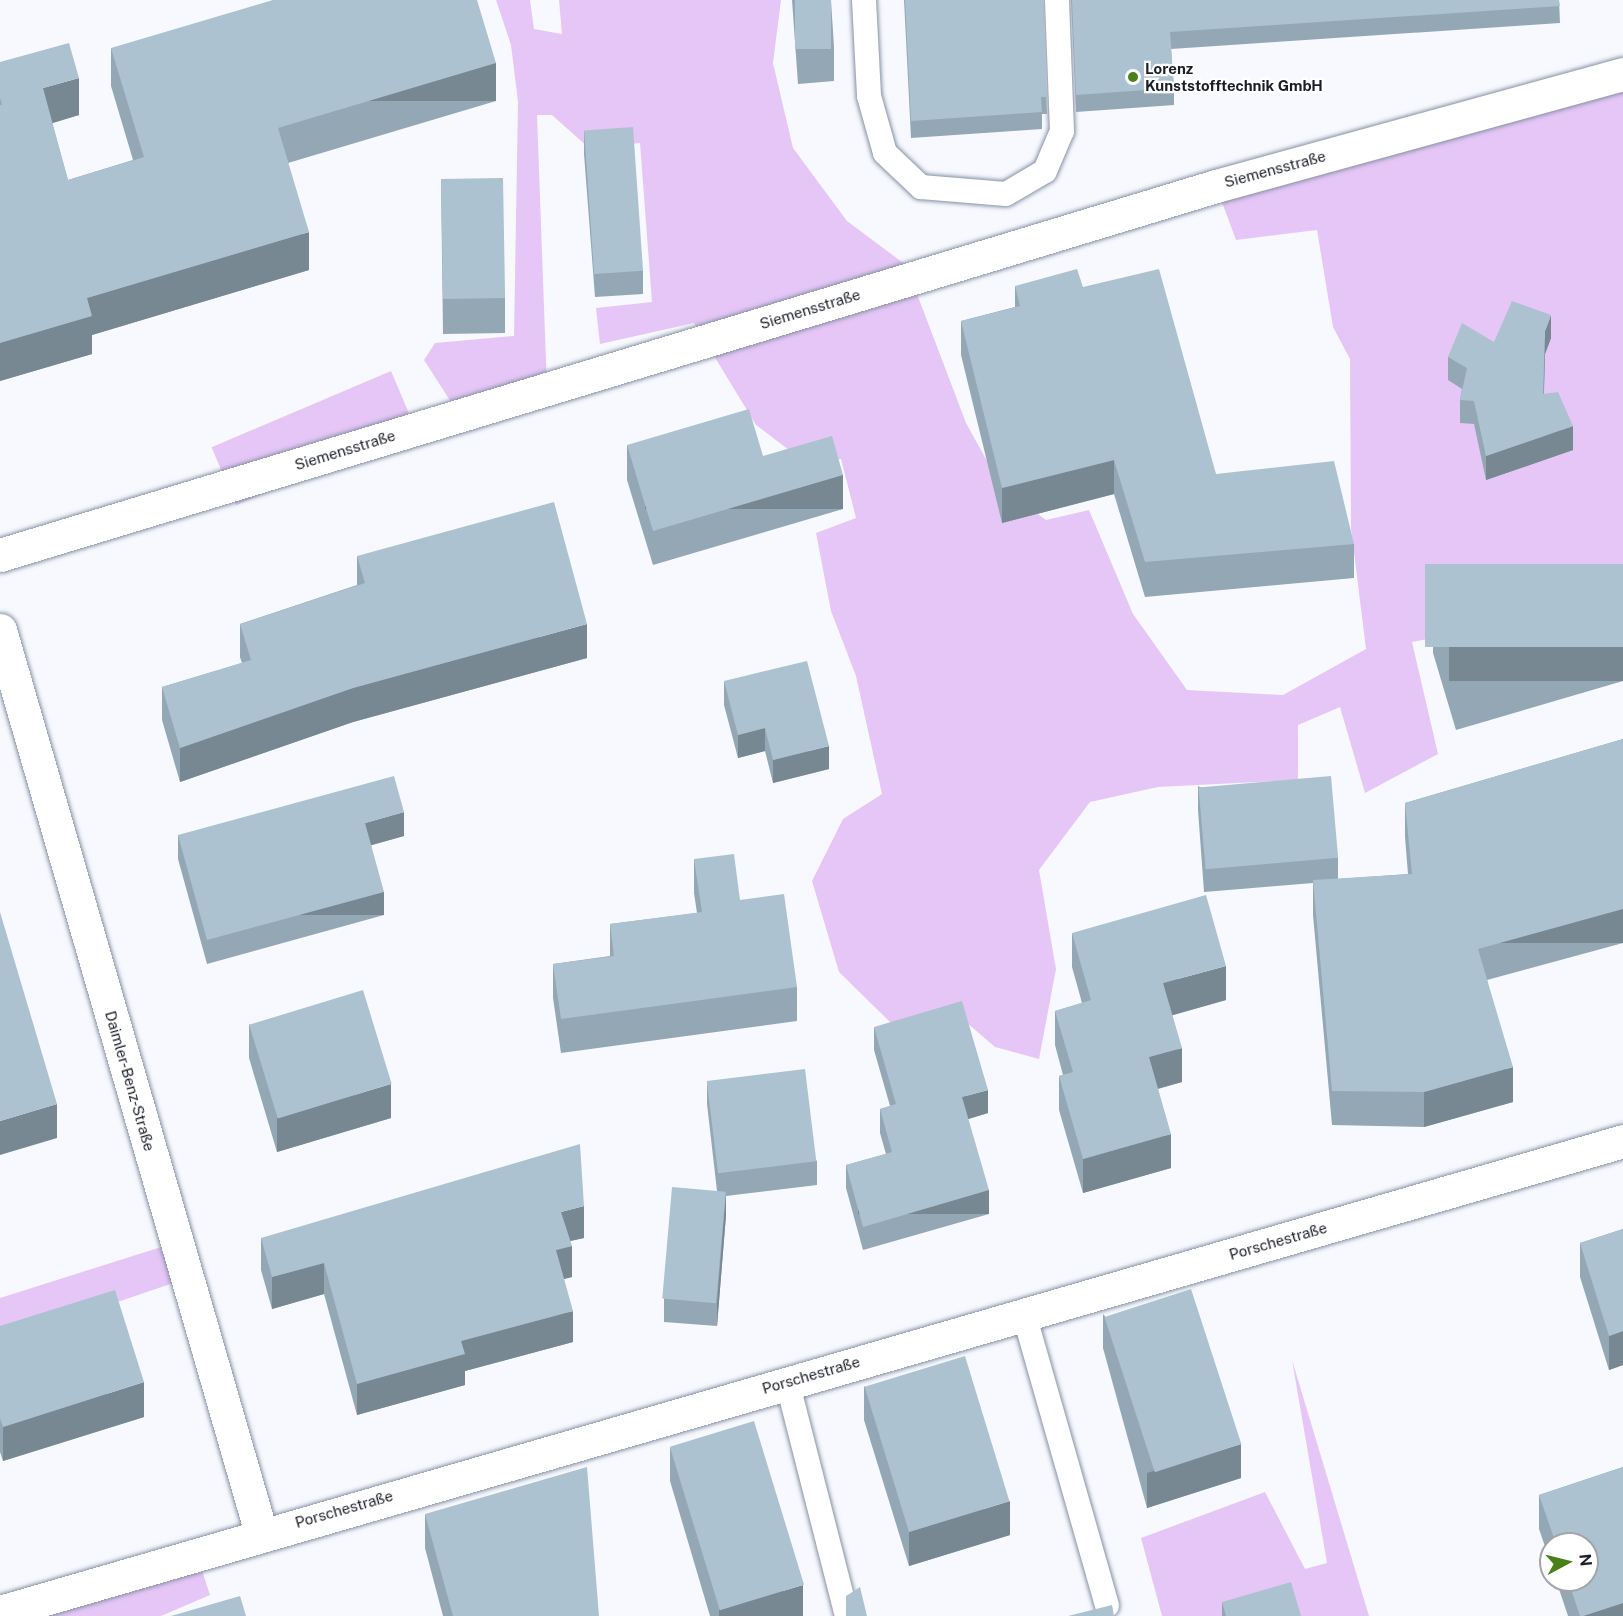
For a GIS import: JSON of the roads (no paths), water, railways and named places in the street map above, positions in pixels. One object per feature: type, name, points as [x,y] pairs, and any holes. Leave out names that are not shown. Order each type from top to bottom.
[{"type":"street","name":"Siemensstraße","points":[[0,555],[1216,186],[1623,74]]},
{"type":"street","name":"Daimler-Benz-Straße","points":[[0,630],[261,1533]]},
{"type":"street","name":"Porschestraße","points":[[0,1612],[261,1533],[1623,1141]]},
{"type":"lane","points":[[864,0],[869,96],[885,153],[921,187],[1006,194],[1045,171],[1062,131],[1057,0]]},
{"type":"lane","points":[[1024,1314],[1107,1605]]},
{"type":"lane","points":[[787,1381],[848,1616]]},
{"type":"place","name":"Lorenz Kunststofftechnik GmbH","points":[[1133,77]]}]
